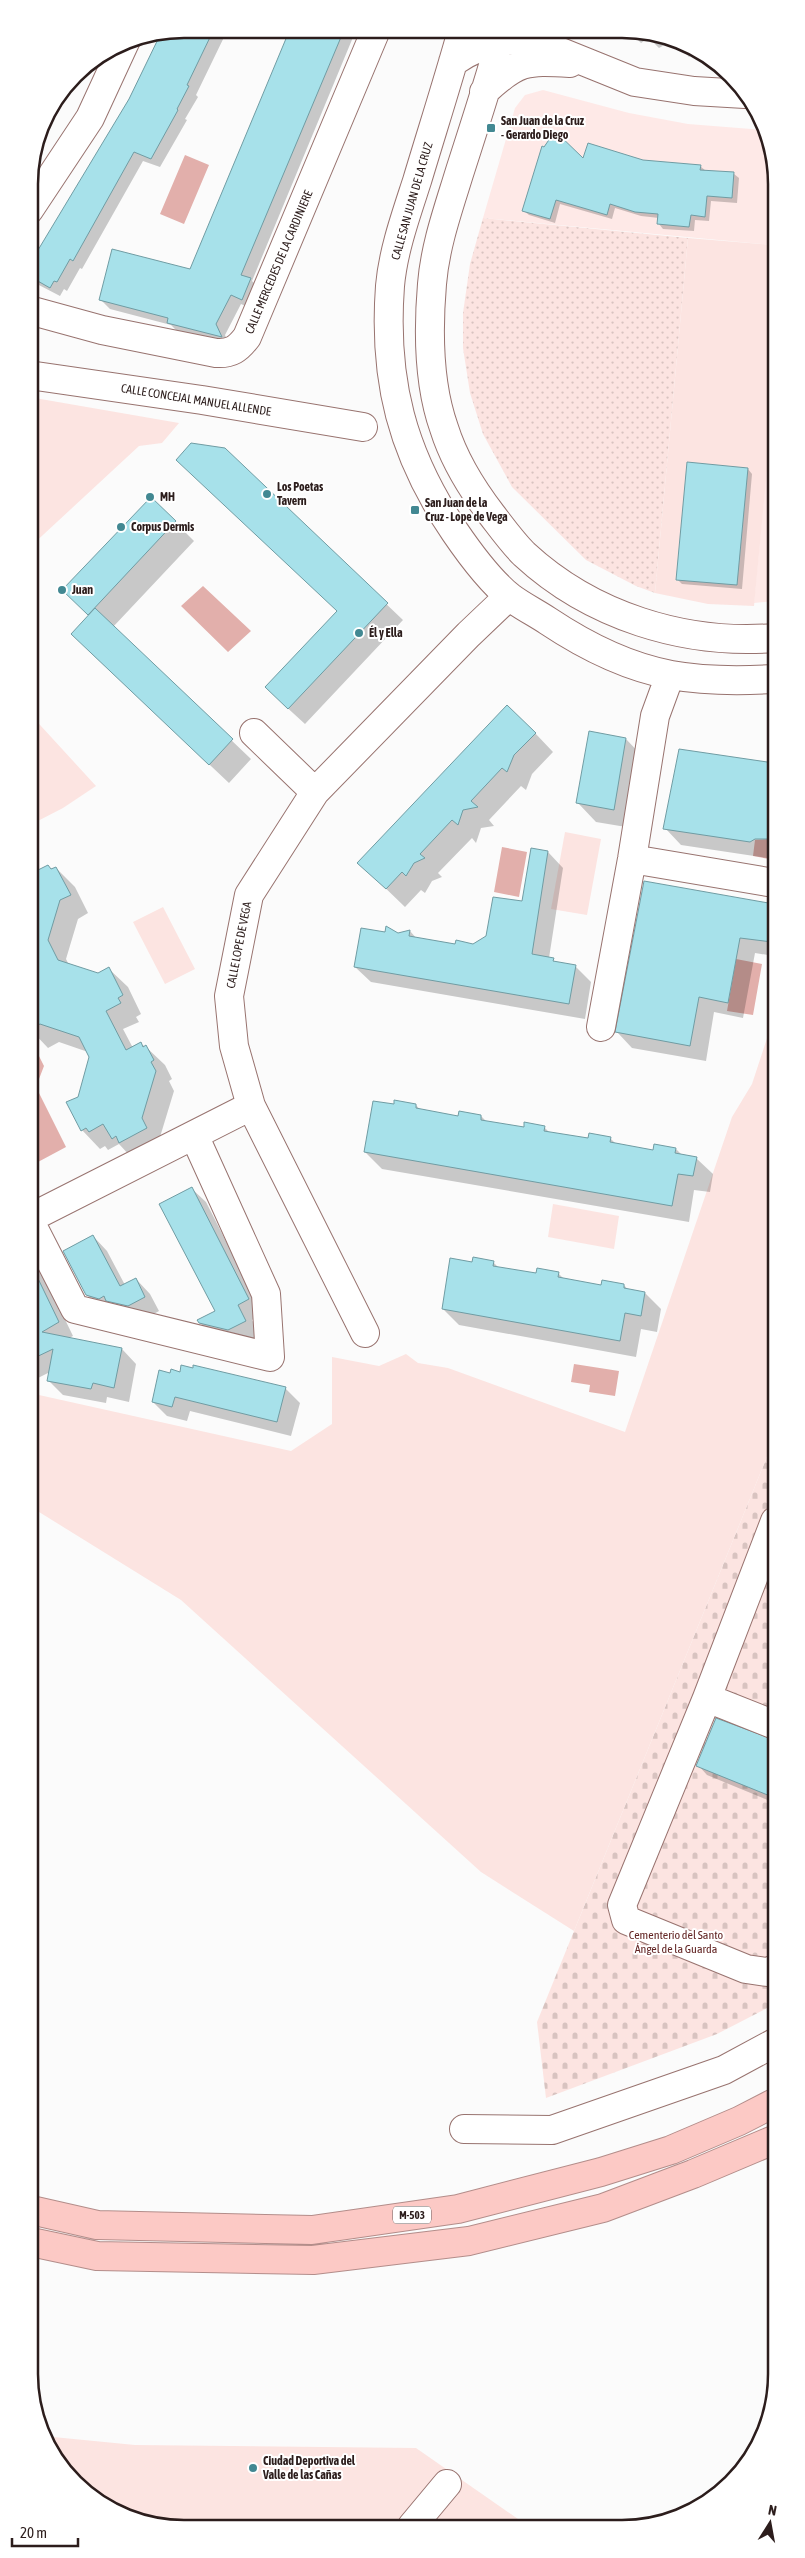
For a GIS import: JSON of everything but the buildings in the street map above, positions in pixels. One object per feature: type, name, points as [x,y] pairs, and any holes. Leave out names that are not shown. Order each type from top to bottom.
[{"type":"highway","name":"M-503","points":[[38,2211],[97,2225],[312,2230],[458,2209],[601,2172],[671,2150],[739,2121],[767,2107]]},
{"type":"highway","points":[[38,2243],[97,2256],[312,2260],[469,2241],[603,2208],[693,2174],[767,2143]]},
{"type":"street","name":"CALLE MERCEDES DE LA CARDINIERE","points":[[38,312],[102,330],[216,353],[228,354],[240,346],[248,336],[373,38]]},
{"type":"street","name":"CALLE SAN JUAN DE LA CRUZ","points":[[460,38],[403,225],[390,284],[390,365],[397,408],[410,451],[436,505],[465,547],[501,588],[570,635],[615,657],[670,675],[736,681],[768,679]]},
{"type":"street","points":[[453,62],[468,52],[508,38]]},
{"type":"street","points":[[513,38],[484,92],[444,223],[432,282],[430,345],[437,402],[455,457],[481,501],[522,552],[559,581],[588,600],[647,626],[707,638],[768,638]]},
{"type":"street","points":[[519,38],[635,82],[694,91],[736,93]]},
{"type":"street","points":[[38,196],[90,118],[120,52]]},
{"type":"street","points":[[484,92],[504,74],[523,64],[536,61],[587,64]]},
{"type":"street","name":"CALLE CONCEJAL MANUEL ALLENDE","points":[[38,376],[202,400],[363,427],[381,434],[410,451]]},
{"type":"street","name":"CALLE CONCEJAL MANUEL ALLENDE","points":[[363,427],[386,421],[397,408]]},
{"type":"street","name":"CALLE LOPE DE VEGA","points":[[365,1334],[251,1106],[234,1046],[229,996],[230,986],[249,895],[315,792],[469,634],[501,588],[504,562],[522,552]]},
{"type":"street","points":[[532,610],[548,601],[559,581]]},
{"type":"street","points":[[601,1027],[632,859],[655,716],[670,675]]},
{"type":"street","points":[[254,734],[315,792]]},
{"type":"street","points":[[632,859],[768,882]]},
{"type":"street","points":[[38,1216],[251,1106]]},
{"type":"street","points":[[38,1236],[75,1309],[270,1357],[266,1294],[194,1135]]},
{"type":"street","points":[[767,1541],[707,1698],[622,1906],[626,1920],[746,1969],[767,1972]]},
{"type":"street","points":[[707,1698],[767,1722]]},
{"type":"street","points":[[464,2129],[552,2130],[724,2070],[767,2047]]},
{"type":"street","points":[[417,2520],[448,2484]]},
{"type":"shaded area","points":[[543,90],[629,113],[688,124],[757,129],[765,155],[768,184],[768,245],[483,218],[515,108],[525,95]]},
{"type":"shaded area","points":[[185,155],[209,165],[184,224],[160,214]]},
{"type":"shaded area","points":[[768,456],[768,602],[754,603]]},
{"type":"shaded area","points":[[203,586],[251,631],[228,652],[181,606]]},
{"type":"shaded area","points":[[768,839],[768,859],[753,856],[755,840]]},
{"type":"shaded area","points":[[502,847],[527,852],[519,897],[494,892]]},
{"type":"shaded area","points":[[736,959],[762,964],[753,1015],[727,1011]]},
{"type":"shaded area","points":[[38,1054],[44,1066],[38,1080]]},
{"type":"shaded area","points":[[38,1091],[66,1147],[38,1162]]},
{"type":"shaded area","points":[[574,1364],[619,1371],[615,1396],[589,1392],[590,1385],[571,1382]]},
{"type":"green space","points":[[483,218],[688,238],[655,593],[636,586],[586,560],[512,487],[483,434],[470,393],[463,348],[463,313],[470,264]]},
{"type":"green space","points":[[688,238],[768,245],[768,461],[754,606],[708,604],[655,593]]},
{"type":"green space","points":[[38,399],[179,423],[162,443],[139,446],[38,540]]},
{"type":"green space","points":[[38,723],[96,786],[63,808],[38,821]]},
{"type":"green space","points":[[565,832],[601,839],[587,915],[551,909]]},
{"type":"green space","points":[[163,907],[195,969],[165,984],[133,922]]},
{"type":"green space","points":[[768,1036],[767,1456],[574,1931],[481,1872],[181,1600],[38,1511],[38,1395],[291,1451],[332,1424],[332,1357],[379,1366],[406,1354],[418,1363],[448,1368],[625,1432],[732,1117],[752,1084]]},
{"type":"green space","points":[[553,1204],[619,1216],[614,1249],[548,1237]]},
{"type":"green space","name":"Cementerio del Santo Ángel de la Guarda","points":[[767,1456],[767,2008],[717,2034],[546,2098],[537,2022]]},
{"type":"green space","name":"Ciudad Deportiva del Valle de las Cañas","points":[[52,2437],[135,2445],[416,2448],[519,2520],[184,2520],[155,2518],[137,2513],[102,2496],[80,2478],[57,2448]]},
{"type":"place","name":"San Juan de la Cruz - Gerardo Diego","points":[[491,128]]},
{"type":"place","name":"Los Poetas Tavern","points":[[267,494]]},
{"type":"place","name":"MH","points":[[150,497]]},
{"type":"place","name":"San Juan de la Cruz - Lope de Vega","points":[[415,510]]},
{"type":"place","name":"Corpus Dermis","points":[[121,527]]},
{"type":"place","name":"Juan","points":[[62,590]]},
{"type":"place","name":"Él y Ella","points":[[359,633]]},
{"type":"place","name":"Ciudad Deportiva del Valle de las Cañas","points":[[253,2468]]}]
